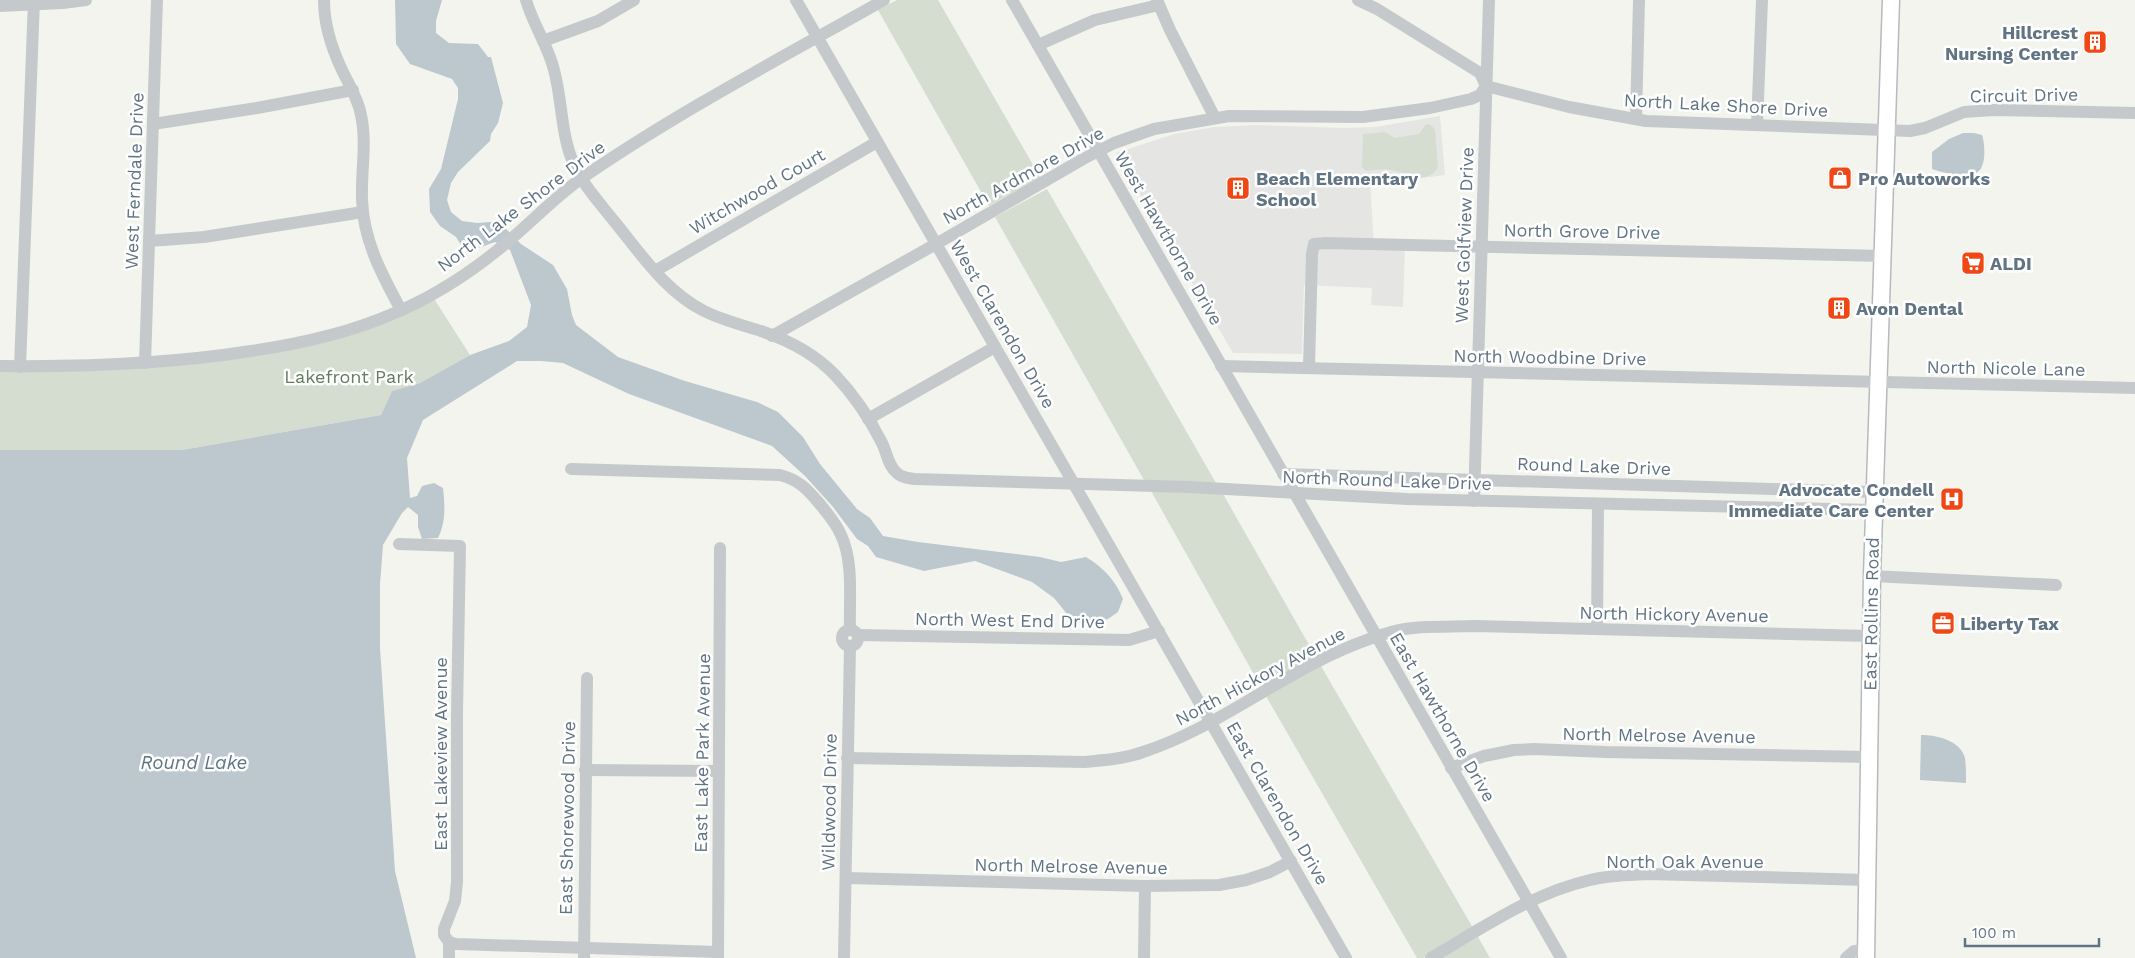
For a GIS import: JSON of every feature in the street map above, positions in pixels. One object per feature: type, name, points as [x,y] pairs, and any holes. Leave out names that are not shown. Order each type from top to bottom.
[{"type":"main road","name":"East Rollins Road","points":[[1866,954],[1870,636],[1891,0]]},
{"type":"street","points":[[0,6],[86,0]]},
{"type":"street","name":"West Ferndale Drive","points":[[145,363],[157,0]]},
{"type":"street","points":[[324,0],[326,24],[331,44],[357,97],[362,117],[363,212],[368,241],[378,267],[401,310]]},
{"type":"street","points":[[526,0],[535,27],[543,41],[554,70],[572,162],[582,179],[655,271],[684,300],[705,312],[796,346],[815,358],[835,374],[856,400],[868,419],[996,347]]},
{"type":"street","points":[[543,41],[598,21],[634,0]]},
{"type":"street","name":"West Clarendon Drive","points":[[796,0],[1075,484]]},
{"type":"street","name":"North Lake Shore Drive","points":[[0,366],[63,367],[145,363],[227,355],[295,344],[354,328],[401,310],[454,282],[501,248],[563,192],[631,146],[884,0]]},
{"type":"street","name":"West Hawthorne Drive","points":[[1012,0],[1294,494]]},
{"type":"street","points":[[1358,0],[1377,9],[1480,73],[1486,86]]},
{"type":"street","name":"West Golfview Drive","points":[[1474,501],[1489,0]]},
{"type":"street","points":[[1636,119],[1639,0]]},
{"type":"street","points":[[1757,125],[1762,0]]},
{"type":"street","points":[[1038,45],[1095,20],[1158,2],[1170,30],[1216,118]]},
{"type":"street","points":[[20,367],[34,3]]},
{"type":"street","name":"North Lake Shore Drive","points":[[1486,86],[1569,107],[1636,119],[1886,130]]},
{"type":"street","name":"North Ardmore Drive","points":[[772,336],[1098,151],[1154,129],[1216,118],[1261,115],[1325,118],[1363,117],[1430,108],[1471,99],[1480,95],[1486,86]]},
{"type":"street","points":[[153,124],[258,108],[353,90]]},
{"type":"street","name":"Circuit Drive","points":[[1886,130],[1910,131],[1925,128],[1964,112],[1993,110],[2135,113]]},
{"type":"street","name":"Witchwood Court","points":[[655,271],[877,142]]},
{"type":"street","points":[[149,241],[204,237],[363,212]]},
{"type":"street","name":"North Grove Drive","points":[[1309,367],[1314,244],[1482,246],[1882,256]]},
{"type":"street","name":"North Woodbine Drive","points":[[1221,366],[1877,383]]},
{"type":"street","name":"North Nicole Lane","points":[[1877,383],[2135,388]]},
{"type":"street","name":"North Round Lake Drive","points":[[868,419],[882,444],[891,467],[901,476],[914,479],[1189,487],[1294,494],[1474,501],[1874,510]]},
{"type":"street","name":"Wildwood Drive","points":[[571,469],[780,475],[794,478],[804,485],[834,521],[847,551],[854,632],[844,632],[842,638],[844,644],[850,646],[844,958]]},
{"type":"street","name":"Round Lake Drive","points":[[1283,474],[1874,492]]},
{"type":"street","name":"East Clarendon Drive","points":[[1075,484],[1346,958]]},
{"type":"street","name":"East Hawthorne Drive","points":[[1294,494],[1561,958]]},
{"type":"street","points":[[1597,629],[1598,504]]},
{"type":"street","name":"East Lakeview Avenue","points":[[399,544],[460,546],[457,713],[457,882],[454,901],[444,929],[444,935],[449,942],[450,958]]},
{"type":"street","name":"East Lake Park Avenue","points":[[718,955],[720,548]]},
{"type":"street","points":[[1872,576],[2056,585]]},
{"type":"street","name":"North Hickory Avenue","points":[[847,758],[1084,762],[1117,759],[1143,753],[1191,734],[1293,674],[1343,650],[1393,632],[1423,628],[1474,626],[1870,636]]},
{"type":"street","name":"North West End Drive","points":[[854,632],[1129,640],[1159,631]]},
{"type":"street","name":"East Shorewood Drive","points":[[583,953],[587,678]]},
{"type":"street","name":"North Melrose Avenue","points":[[1451,768],[1484,756],[1514,750],[1534,749],[1868,757]]},
{"type":"street","points":[[585,770],[719,771]]},
{"type":"street","name":"North Melrose Avenue","points":[[846,878],[1145,886],[1219,885],[1246,880],[1270,872],[1291,861]]},
{"type":"street","name":"North Oak Avenue","points":[[1431,958],[1528,903],[1567,886],[1619,875],[1867,880]]},
{"type":"street","points":[[1144,958],[1145,886]]},
{"type":"street","points":[[449,942],[500,952],[718,955]]},
{"type":"street","points":[[1846,958],[1854,950],[1866,954]]},
{"type":"shaded area","points":[[1440,116],[1445,175],[1408,180],[1370,179],[1374,247],[1405,249],[1403,307],[1371,305],[1372,288],[1304,285],[1302,354],[1233,353],[1116,153],[1174,134],[1214,127],[1256,125],[1343,128],[1375,127]]},
{"type":"green space","points":[[897,0],[938,0],[1040,177],[989,206],[878,10]]},
{"type":"green space","points":[[1426,124],[1431,125],[1435,130],[1438,167],[1433,173],[1428,176],[1416,177],[1391,170],[1366,171],[1362,167],[1363,134],[1385,132],[1395,138],[1419,134]]},
{"type":"green space","points":[[1047,189],[1216,483],[1144,480],[995,217]]},
{"type":"green space","name":"Lakefront Park","points":[[431,294],[470,355],[420,383],[392,391],[381,415],[182,450],[0,450],[0,362],[109,365],[295,344]]},
{"type":"green space","points":[[1151,491],[1223,494],[1316,657],[1261,687]]},
{"type":"green space","points":[[1321,666],[1473,928],[1423,958],[1417,958],[1266,696]]},
{"type":"green space","points":[[1478,937],[1490,958],[1442,958]]},
{"type":"water","name":"Round Lake","points":[[395,0],[442,0],[436,21],[436,33],[449,43],[478,44],[488,57],[491,57],[503,103],[498,123],[491,134],[490,141],[458,172],[451,183],[447,200],[451,212],[462,221],[490,222],[504,227],[521,244],[553,265],[567,289],[576,325],[618,357],[685,381],[757,402],[778,412],[803,437],[820,464],[857,509],[870,518],[883,536],[1040,557],[1061,562],[1086,557],[1098,565],[1117,586],[1123,599],[1118,612],[1108,619],[1084,625],[1072,620],[1054,598],[1032,582],[975,561],[924,571],[876,557],[868,546],[857,539],[833,507],[805,476],[772,446],[629,394],[563,363],[517,361],[423,420],[407,458],[410,498],[417,496],[422,486],[434,483],[443,488],[444,513],[441,532],[438,538],[422,539],[418,527],[418,515],[408,507],[402,513],[383,545],[380,584],[380,648],[395,871],[416,958],[0,958],[0,450],[182,450],[381,415],[392,391],[420,383],[470,355],[509,341],[527,327],[531,305],[510,250],[495,242],[469,250],[461,245],[456,237],[440,226],[430,212],[429,189],[441,169],[458,99],[458,88],[452,79],[410,64],[396,44]]},
{"type":"water","points":[[1963,133],[1982,135],[1984,161],[1980,170],[1976,173],[1960,175],[1932,169],[1932,152],[1949,139]]},
{"type":"water","points":[[1921,735],[1947,740],[1958,747],[1965,758],[1966,783],[1920,780]]},
{"type":"place","name":"Hillcrest Nursing Center","points":[[2095,42]]},
{"type":"place","name":"Pro Autoworks","points":[[1840,178]]},
{"type":"place","name":"Beach Elementary School","points":[[1238,188]]},
{"type":"place","name":"ALDI","points":[[1973,263]]},
{"type":"place","name":"Avon Dental","points":[[1839,308]]},
{"type":"place","name":"Advocate Condell Immediate Care Center","points":[[1952,499]]},
{"type":"place","name":"Liberty Tax","points":[[1943,623]]}]
